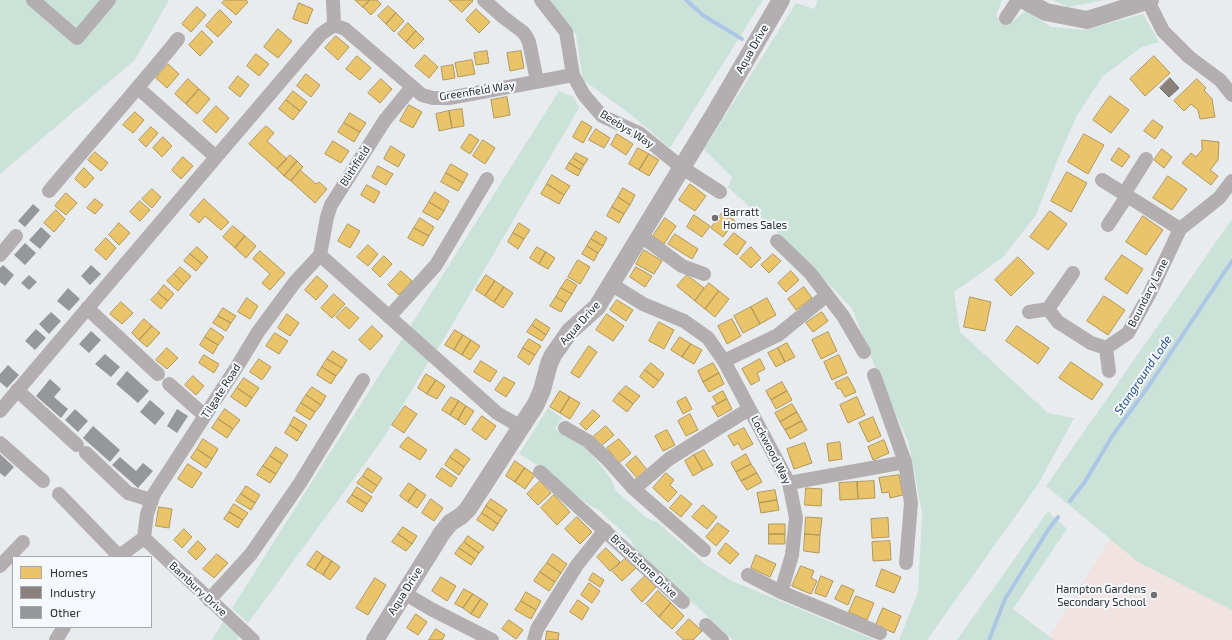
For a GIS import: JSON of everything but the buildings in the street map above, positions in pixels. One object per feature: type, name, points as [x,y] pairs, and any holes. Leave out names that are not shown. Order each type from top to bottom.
[{"type":"street","points":[[33,0],[77,38],[109,0]]},
{"type":"street","points":[[0,410],[321,34],[334,25],[333,0]]},
{"type":"street","points":[[484,0],[526,36],[529,42],[537,81]]},
{"type":"street","name":"Beebys Way","points":[[541,0],[566,32],[574,74],[584,95],[602,116],[639,133],[681,167],[720,192]]},
{"type":"street","name":"Aqua Drive","points":[[375,640],[442,533],[450,523],[461,516],[472,503],[521,427],[539,398],[549,364],[560,345],[572,329],[597,307],[715,113],[781,0]]},
{"type":"street","points":[[1006,18],[1018,0]]},
{"type":"street","points":[[1024,0],[1046,12],[1086,20],[1149,1],[1163,31],[1189,57],[1220,80],[1232,95]]},
{"type":"street","name":"Greenfield Way","points":[[334,25],[345,29],[412,87],[427,98],[441,99],[574,74]]},
{"type":"street","points":[[49,191],[124,102],[138,88],[178,39]]},
{"type":"street","name":"Blithfield","points":[[320,255],[327,217],[331,205],[385,120],[412,87]]},
{"type":"street","points":[[138,88],[216,157]]},
{"type":"street","points":[[1108,225],[1146,159]]},
{"type":"street","points":[[389,317],[436,265],[487,179]]},
{"type":"street","points":[[1102,180],[1180,229]]},
{"type":"street","name":"Boundary Lane","points":[[1106,348],[1128,332],[1150,294],[1180,229],[1218,198],[1232,181]]},
{"type":"street","points":[[640,235],[682,266],[704,274]]},
{"type":"street","points":[[0,255],[16,236]]},
{"type":"street","points":[[777,241],[810,273],[842,316],[864,352]]},
{"type":"street","points":[[320,255],[497,413],[521,427]]},
{"type":"street","name":"Tilgate Road","points":[[144,538],[147,514],[151,500],[258,332],[295,282],[320,255]]},
{"type":"street","points":[[1029,312],[1048,309],[1073,273]]},
{"type":"street","name":"Lockwood Way","points":[[611,284],[642,304],[684,321],[708,338],[724,361],[789,483],[796,518],[792,555],[781,592]]},
{"type":"street","points":[[724,361],[778,335],[827,295]]},
{"type":"street","points":[[87,308],[158,374]]},
{"type":"street","points":[[1048,309],[1058,322],[1092,343],[1106,348],[1109,371]]},
{"type":"street","points":[[874,375],[905,462],[911,503],[906,563]]},
{"type":"street","points":[[209,600],[251,554],[296,489],[364,380]]},
{"type":"street","points":[[169,384],[205,416]]},
{"type":"street","points":[[17,390],[128,493],[151,500]]},
{"type":"street","points":[[634,489],[669,459],[749,409]]},
{"type":"street","points":[[565,428],[588,441],[609,460],[634,489],[704,550]]},
{"type":"street","points":[[0,443],[43,480]]},
{"type":"street","points":[[789,483],[905,462]]},
{"type":"street","name":"Broadstone Drive","points":[[540,472],[684,602]]},
{"type":"street","points":[[59,494],[117,556]]},
{"type":"street","name":"Broadstone Drive","points":[[534,640],[537,629],[577,565],[605,530]]},
{"type":"street","points":[[119,556],[144,538]]},
{"type":"street","name":"Bambury Drive","points":[[144,538],[253,640]]},
{"type":"street","points":[[0,566],[23,542]]},
{"type":"street","points":[[748,576],[781,592],[880,633]]},
{"type":"street","points":[[404,594],[492,640]]},
{"type":"street","points":[[706,625],[722,640]]},
{"type":"street","points":[[56,640],[63,628]]},
{"type":"shaded area","name":"Hampton Gardens Secondary School","points":[[1134,500],[1232,549],[1232,640],[1047,640]]},
{"type":"green space","points":[[0,0],[169,0],[135,60],[0,174]]},
{"type":"green space","points":[[544,0],[763,0],[670,148],[629,113],[583,80],[576,35]]},
{"type":"green space","points":[[818,0],[1002,0],[996,16],[1009,25],[1026,10],[1051,27],[1084,30],[1143,14],[1159,42],[1142,47],[1103,76],[1077,115],[1036,215],[1003,257],[954,292],[960,332],[1048,413],[1074,418],[1039,483],[927,640],[899,640],[918,592],[922,513],[908,441],[877,372],[852,308],[775,230],[728,187],[732,177],[704,149],[796,3],[814,9]]},
{"type":"green space","points":[[1053,0],[1105,0],[1068,7]]},
{"type":"green space","points":[[559,91],[574,97],[579,108],[442,342],[429,361],[383,439],[248,623],[232,608]]},
{"type":"green space","points":[[1232,219],[1232,610],[1138,562],[1046,486]]},
{"type":"green space","points":[[548,408],[562,418],[555,429],[585,445],[611,479],[616,491],[648,519],[657,522],[706,565],[732,581],[875,640],[733,640],[635,550],[631,540],[598,509],[590,506],[539,466],[519,454]]},
{"type":"green space","points":[[1048,511],[1067,529],[1013,609],[1054,640],[957,640]]},
{"type":"green space","points":[[223,622],[239,636],[237,640],[212,640]]},
{"type":"waterway","points":[[686,0],[704,16],[742,39]]},
{"type":"waterway","name":"Stanground Lode","points":[[1070,501],[1084,483],[1113,435],[1150,384],[1232,261]]},
{"type":"waterway","name":"Stanground Lode","points":[[989,640],[1005,599],[1048,530],[1058,517]]},
{"type":"place","name":"Barratt Homes Sales","points":[[715,218]]},
{"type":"place","name":"Hampton Gardens Secondary School","points":[[1154,595]]}]
